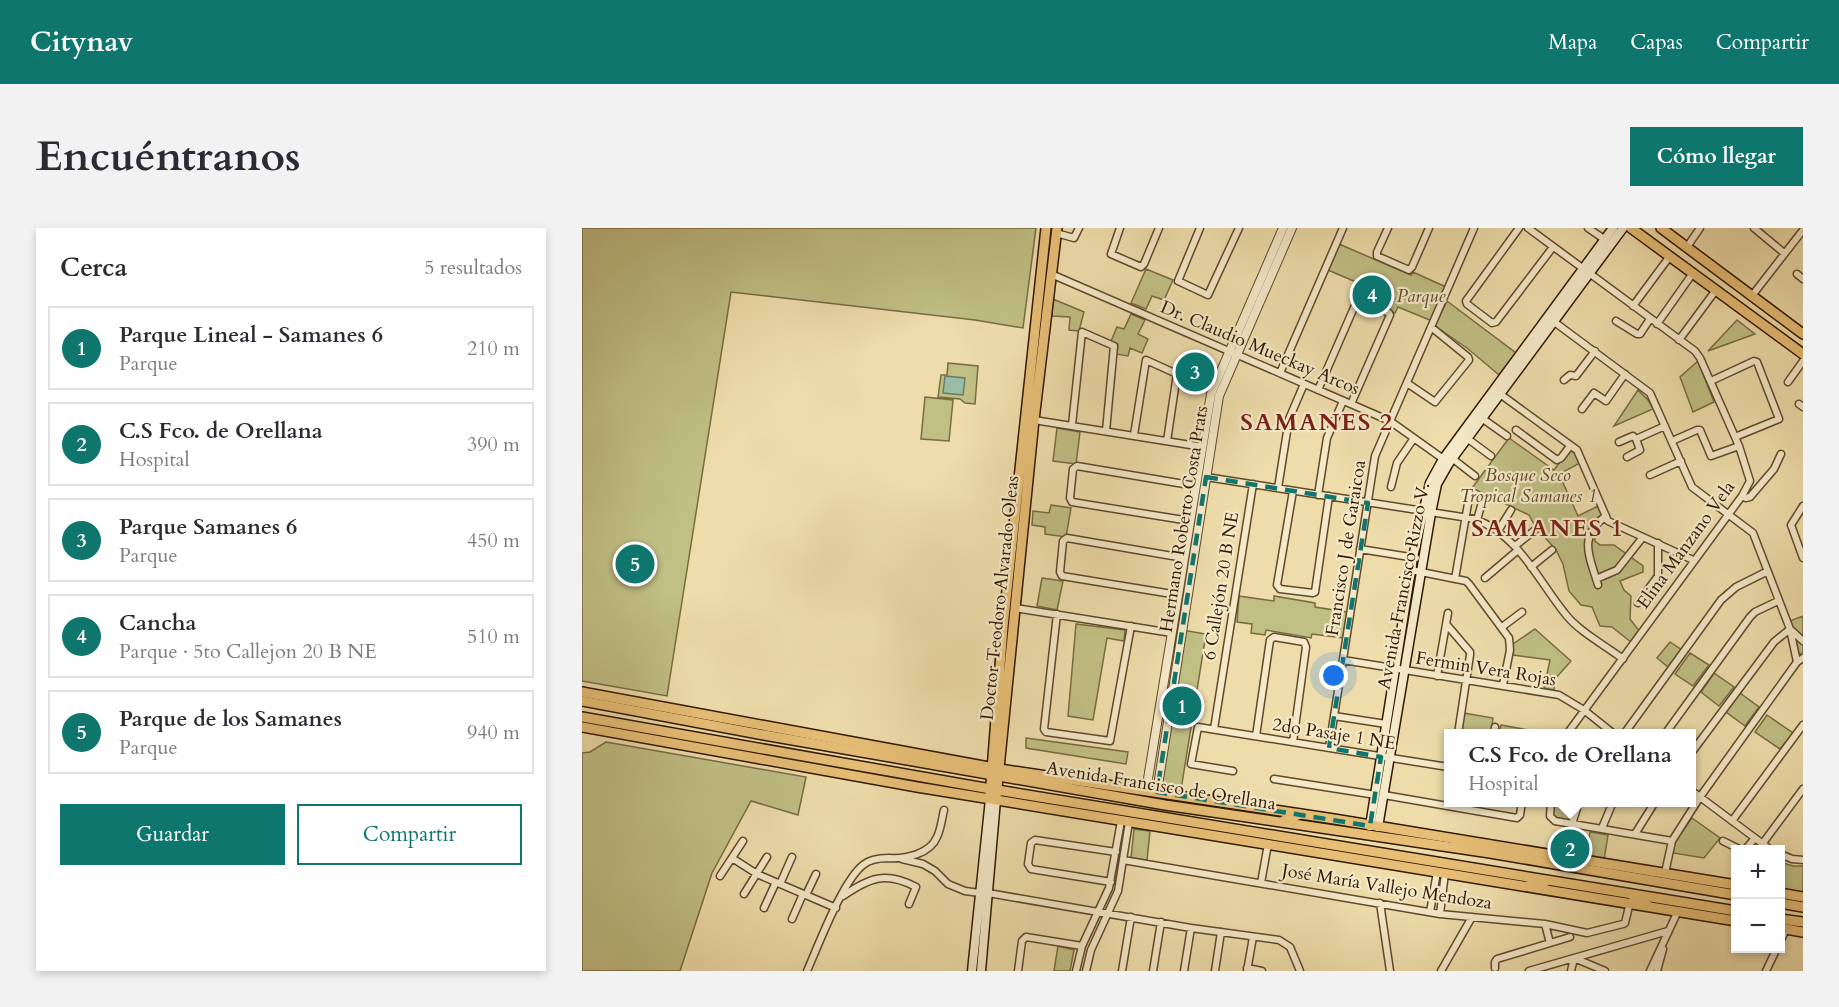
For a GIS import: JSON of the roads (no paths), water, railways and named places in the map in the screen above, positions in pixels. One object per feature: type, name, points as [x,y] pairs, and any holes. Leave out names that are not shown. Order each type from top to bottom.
[{"type":"main road","name":"Doctor Teodoro Alvarado Oleas","points":[[995,772],[1005,605],[1046,228]]},
{"type":"main road","name":"Avenida Francisco Rizzo V.","points":[[1374,827],[1430,483],[1483,419],[1553,321],[1613,228]]},
{"type":"main road","name":"Avenida Francisco Rizzo V.","points":[[1449,460],[1586,271],[1623,228]]},
{"type":"main road","points":[[1631,228],[1803,354]]},
{"type":"main road","points":[[1661,228],[1803,334]]},
{"type":"main road","name":"Doctor Teodoro Alvarado Oleas","points":[[981,971],[984,893],[995,772],[1056,230]]},
{"type":"main road","name":"Avenida Francisco Rizzo V.","points":[[1385,757],[1386,724],[1400,670]]},
{"type":"main road","name":"Avenida Francisco de Orellana","points":[[582,692],[1165,806],[1490,854],[1731,894]]},
{"type":"main road","name":"Avenida Francisco de Orellana","points":[[582,701],[995,772],[1146,790],[1731,884]]},
{"type":"main road","name":"Avenida Francisco de Orellana","points":[[582,717],[1125,821],[1527,886],[1731,910]]},
{"type":"main road","name":"Avenida Francisco de Orellana","points":[[582,727],[993,794],[1549,880],[1630,898]]},
{"type":"main road","points":[[1282,822],[1300,814]]},
{"type":"main road","points":[[1454,839],[1490,854]]},
{"type":"main road","points":[[1527,886],[1549,880]]},
{"type":"main road","name":"Doctor Teodoro Alvarado Oleas","points":[[972,971],[984,893]]},
{"type":"main road","points":[[1785,894],[1803,897]]},
{"type":"main road","points":[[1630,898],[1648,906],[1731,920]]},
{"type":"main road","points":[[1785,904],[1803,907]]},
{"type":"main road","points":[[1785,920],[1803,922]]},
{"type":"main road","points":[[1785,928],[1803,932]]},
{"type":"street","points":[[1056,230],[1074,238],[1079,228]]},
{"type":"street","points":[[1120,228],[1111,254],[1141,267],[1159,228]]},
{"type":"street","points":[[1200,228],[1178,281],[1208,295],[1239,228]]},
{"type":"street","name":"Hermano Roberto Costa Prats","points":[[1157,792],[1192,542],[1206,477],[1219,396],[1233,353],[1283,228]]},
{"type":"street","name":"Hermano Roberto Costa Prats","points":[[1146,790],[1184,558],[1192,542],[1191,521],[1212,390],[1233,353],[1292,228]]},
{"type":"street","points":[[1280,373],[1342,228]]},
{"type":"street","points":[[1388,228],[1377,252],[1379,258],[1407,270],[1412,267],[1429,228]]},
{"type":"street","name":"Francisco J de Garaicoa","points":[[1329,748],[1375,456],[1474,228]]},
{"type":"street","points":[[1519,228],[1466,303],[1492,322],[1496,322],[1553,247]]},
{"type":"street","name":"Elina Manzano Vela","points":[[1528,228],[1700,358],[1736,437],[1750,481],[1742,496],[1571,729]]},
{"type":"street","points":[[1588,228],[1604,239]]},
{"type":"street","points":[[1687,247],[1701,228]]},
{"type":"street","points":[[1754,228],[1784,253]]},
{"type":"street","points":[[1752,297],[1803,230]]},
{"type":"street","points":[[1633,306],[1670,256]]},
{"type":"street","points":[[1657,324],[1693,273]]},
{"type":"street","name":"Dr. Claudio Mueckay Arcos","points":[[1051,274],[1390,421],[1475,476]]},
{"type":"street","points":[[1679,340],[1716,290]]},
{"type":"street","points":[[1318,390],[1356,303],[1360,300],[1389,313],[1390,317],[1351,404]]},
{"type":"street","points":[[1616,321],[1640,334],[1650,319]]},
{"type":"street","points":[[1553,321],[1650,393],[1692,488],[1753,533],[1800,660],[1696,803]]},
{"type":"street","points":[[1407,383],[1435,402],[1469,360],[1431,327]]},
{"type":"street","points":[[1072,425],[1082,332],[1114,346],[1106,431]]},
{"type":"street","points":[[1564,380],[1567,376],[1576,376],[1595,351]]},
{"type":"street","points":[[1134,435],[1146,360],[1177,374],[1167,441]]},
{"type":"street","points":[[1711,381],[1754,361],[1757,362],[1779,419],[1736,437]]},
{"type":"street","points":[[1788,382],[1803,362]]},
{"type":"street","points":[[1582,409],[1594,393],[1606,401],[1625,374]]},
{"type":"street","points":[[1278,488],[1289,419],[1304,384]]},
{"type":"street","points":[[1500,394],[1579,453],[1608,521],[1693,560]]},
{"type":"street","points":[[1318,495],[1327,438],[1343,400]]},
{"type":"street","points":[[1483,419],[1507,436]]},
{"type":"street","points":[[1034,420],[1203,447]]},
{"type":"street","points":[[1636,439],[1665,426]]},
{"type":"street","points":[[1516,430],[1557,460],[1570,446]]},
{"type":"street","points":[[1672,441],[1700,430],[1711,456],[1739,446]]},
{"type":"street","points":[[1619,442],[1633,436],[1636,439],[1640,450],[1627,457]]},
{"type":"street","points":[[1391,487],[1397,463],[1414,438]]},
{"type":"street","points":[[1468,439],[1491,456]]},
{"type":"street","points":[[1742,496],[1750,497],[1774,469],[1781,454]]},
{"type":"street","points":[[1650,475],[1681,461]]},
{"type":"street","points":[[1191,521],[1072,502],[1070,498],[1073,469],[1077,466],[1197,486]]},
{"type":"street","points":[[1206,477],[1477,520],[1498,531],[1517,548],[1568,617],[1623,659]]},
{"type":"street","name":"6 Callejón 20 B NE","points":[[1214,729],[1253,484]]},
{"type":"street","points":[[1293,491],[1278,588],[1312,593],[1315,592],[1329,496]]},
{"type":"street","points":[[1455,579],[1470,492]]},
{"type":"street","points":[[1477,520],[1482,502]]},
{"type":"street","points":[[1803,506],[1791,525],[1803,558]]},
{"type":"street","points":[[1498,531],[1511,510]]},
{"type":"street","points":[[1606,516],[1594,526],[1588,538],[1589,554],[1597,582],[1617,570],[1643,537]]},
{"type":"street","points":[[1485,578],[1535,530]]},
{"type":"street","points":[[1178,595],[1062,576],[1060,572],[1063,541],[1067,538],[1184,558]]},
{"type":"street","points":[[1638,603],[1658,576],[1658,543]]},
{"type":"street","points":[[1360,549],[1418,558]]},
{"type":"street","points":[[1531,567],[1552,550]]},
{"type":"street","points":[[1416,571],[1469,584],[1502,627],[1510,643],[1503,685]]},
{"type":"street","points":[[1628,729],[1721,600],[1736,587],[1766,572]]},
{"type":"street","points":[[1669,729],[1750,617],[1755,612],[1778,601]]},
{"type":"street","points":[[1015,608],[1172,633]]},
{"type":"street","points":[[1502,627],[1522,612]]},
{"type":"street","points":[[1437,676],[1448,613]]},
{"type":"street","points":[[1057,614],[1044,729],[1046,732],[1110,741],[1131,626]]},
{"type":"street","points":[[1447,625],[1470,652],[1459,729]]},
{"type":"street","points":[[1790,629],[1803,641]]},
{"type":"street","points":[[1696,747],[1774,642],[1790,629]]},
{"type":"street","points":[[1256,736],[1272,638],[1306,644],[1293,742]]},
{"type":"street","name":"Fermin Vera Rojas","points":[[1343,660],[1559,695],[1584,710],[1608,729]]},
{"type":"street","points":[[1162,689],[1172,691]]},
{"type":"street","points":[[1334,716],[1386,724]]},
{"type":"street","points":[[1732,821],[1803,725]]},
{"type":"street","points":[[1214,729],[1198,727],[1191,764],[1233,771]]},
{"type":"street","name":"2do Pasaje 1 NE","points":[[1214,729],[1444,766]]},
{"type":"street","points":[[1274,779],[1444,806]]},
{"type":"street","points":[[1763,843],[1803,789]]},
{"type":"street","points":[[1696,794],[1766,845]]},
{"type":"street","points":[[1448,807],[1517,819],[1521,807]]},
{"type":"street","points":[[1551,807],[1550,816],[1555,821],[1672,841]]},
{"type":"street","points":[[1572,824],[1577,807]]},
{"type":"street","points":[[1602,828],[1611,807]]},
{"type":"street","points":[[1635,834],[1652,807]]},
{"type":"street","points":[[1665,873],[1672,841],[1694,807]]},
{"type":"street","points":[[902,859],[918,854],[937,838],[944,810]]},
{"type":"street","points":[[1076,971],[1082,946],[1111,882],[1116,852],[1125,821]]},
{"type":"street","points":[[1086,971],[1091,950],[1118,891],[1123,860],[1125,821]]},
{"type":"street","points":[[1749,845],[1755,838]]},
{"type":"street","points":[[1111,882],[1031,869],[1028,864],[1031,843],[1035,840],[1116,852]]},
{"type":"street","points":[[720,876],[743,841]]},
{"type":"street","points":[[1724,841],[1732,845]]},
{"type":"street","points":[[1261,883],[1268,844]]},
{"type":"street","points":[[1785,856],[1803,860]]},
{"type":"street","points":[[744,894],[767,857]]},
{"type":"street","points":[[764,908],[792,857]]},
{"type":"street","points":[[732,858],[757,874],[836,908]]},
{"type":"street","points":[[807,971],[852,876],[865,863],[880,858],[902,859],[923,864],[935,871],[948,884],[965,891],[1279,940],[1290,947],[1300,971]]},
{"type":"street","name":"José María Vallejo Mendoza","points":[[1123,860],[1440,914],[1545,924],[1592,933],[1623,924],[1630,898]]},
{"type":"street","points":[[1430,912],[1441,872]]},
{"type":"street","points":[[1440,914],[1441,872]]},
{"type":"street","points":[[792,919],[816,874]]},
{"type":"street","points":[[842,897],[866,881],[885,878],[900,879],[916,887],[909,904]]},
{"type":"street","points":[[1380,903],[1390,971]]},
{"type":"street","points":[[1650,971],[1678,911]]},
{"type":"street","points":[[1122,971],[1131,917]]},
{"type":"street","points":[[1441,971],[1472,917]]},
{"type":"street","points":[[1153,971],[1161,922]]},
{"type":"street","points":[[1545,924],[1550,943]]},
{"type":"street","points":[[1184,971],[1191,928]]},
{"type":"street","points":[[1215,971],[1221,932]]},
{"type":"street","points":[[1529,971],[1544,969],[1574,958],[1668,932]]},
{"type":"street","points":[[1657,971],[1668,932]]},
{"type":"street","points":[[1018,971],[1022,941],[1026,937],[1082,946]]},
{"type":"street","points":[[1252,937],[1247,969],[1262,971]]},
{"type":"street","points":[[1496,968],[1497,959],[1570,937]]},
{"type":"street","points":[[1766,971],[1775,953]]},
{"type":"street","points":[[1571,971],[1574,958]]},
{"type":"street","points":[[1574,958],[1605,971]]},
{"type":"place","name":"Cancha","points":[[1372,295]]},
{"type":"place","name":"Parque Samanes 6","points":[[1195,372]]},
{"type":"place","name":"Parque de los Samanes","points":[[635,564]]},
{"type":"place","name":"Parque Lineal - Samanes 6","points":[[1182,706]]},
{"type":"place","name":"C.S Fco. de Orellana","points":[[1570,849]]},
{"type":"district","name":"SAMANES 2","points":[[1317,422]]},
{"type":"district","name":"SAMANES 1","points":[[1548,528]]},
{"type":"park label","name":"Parque","points":[[1421,296]]},
{"type":"park label","name":"Bosque Seco Tropical Samanes 1","points":[[1528,485]]}]
